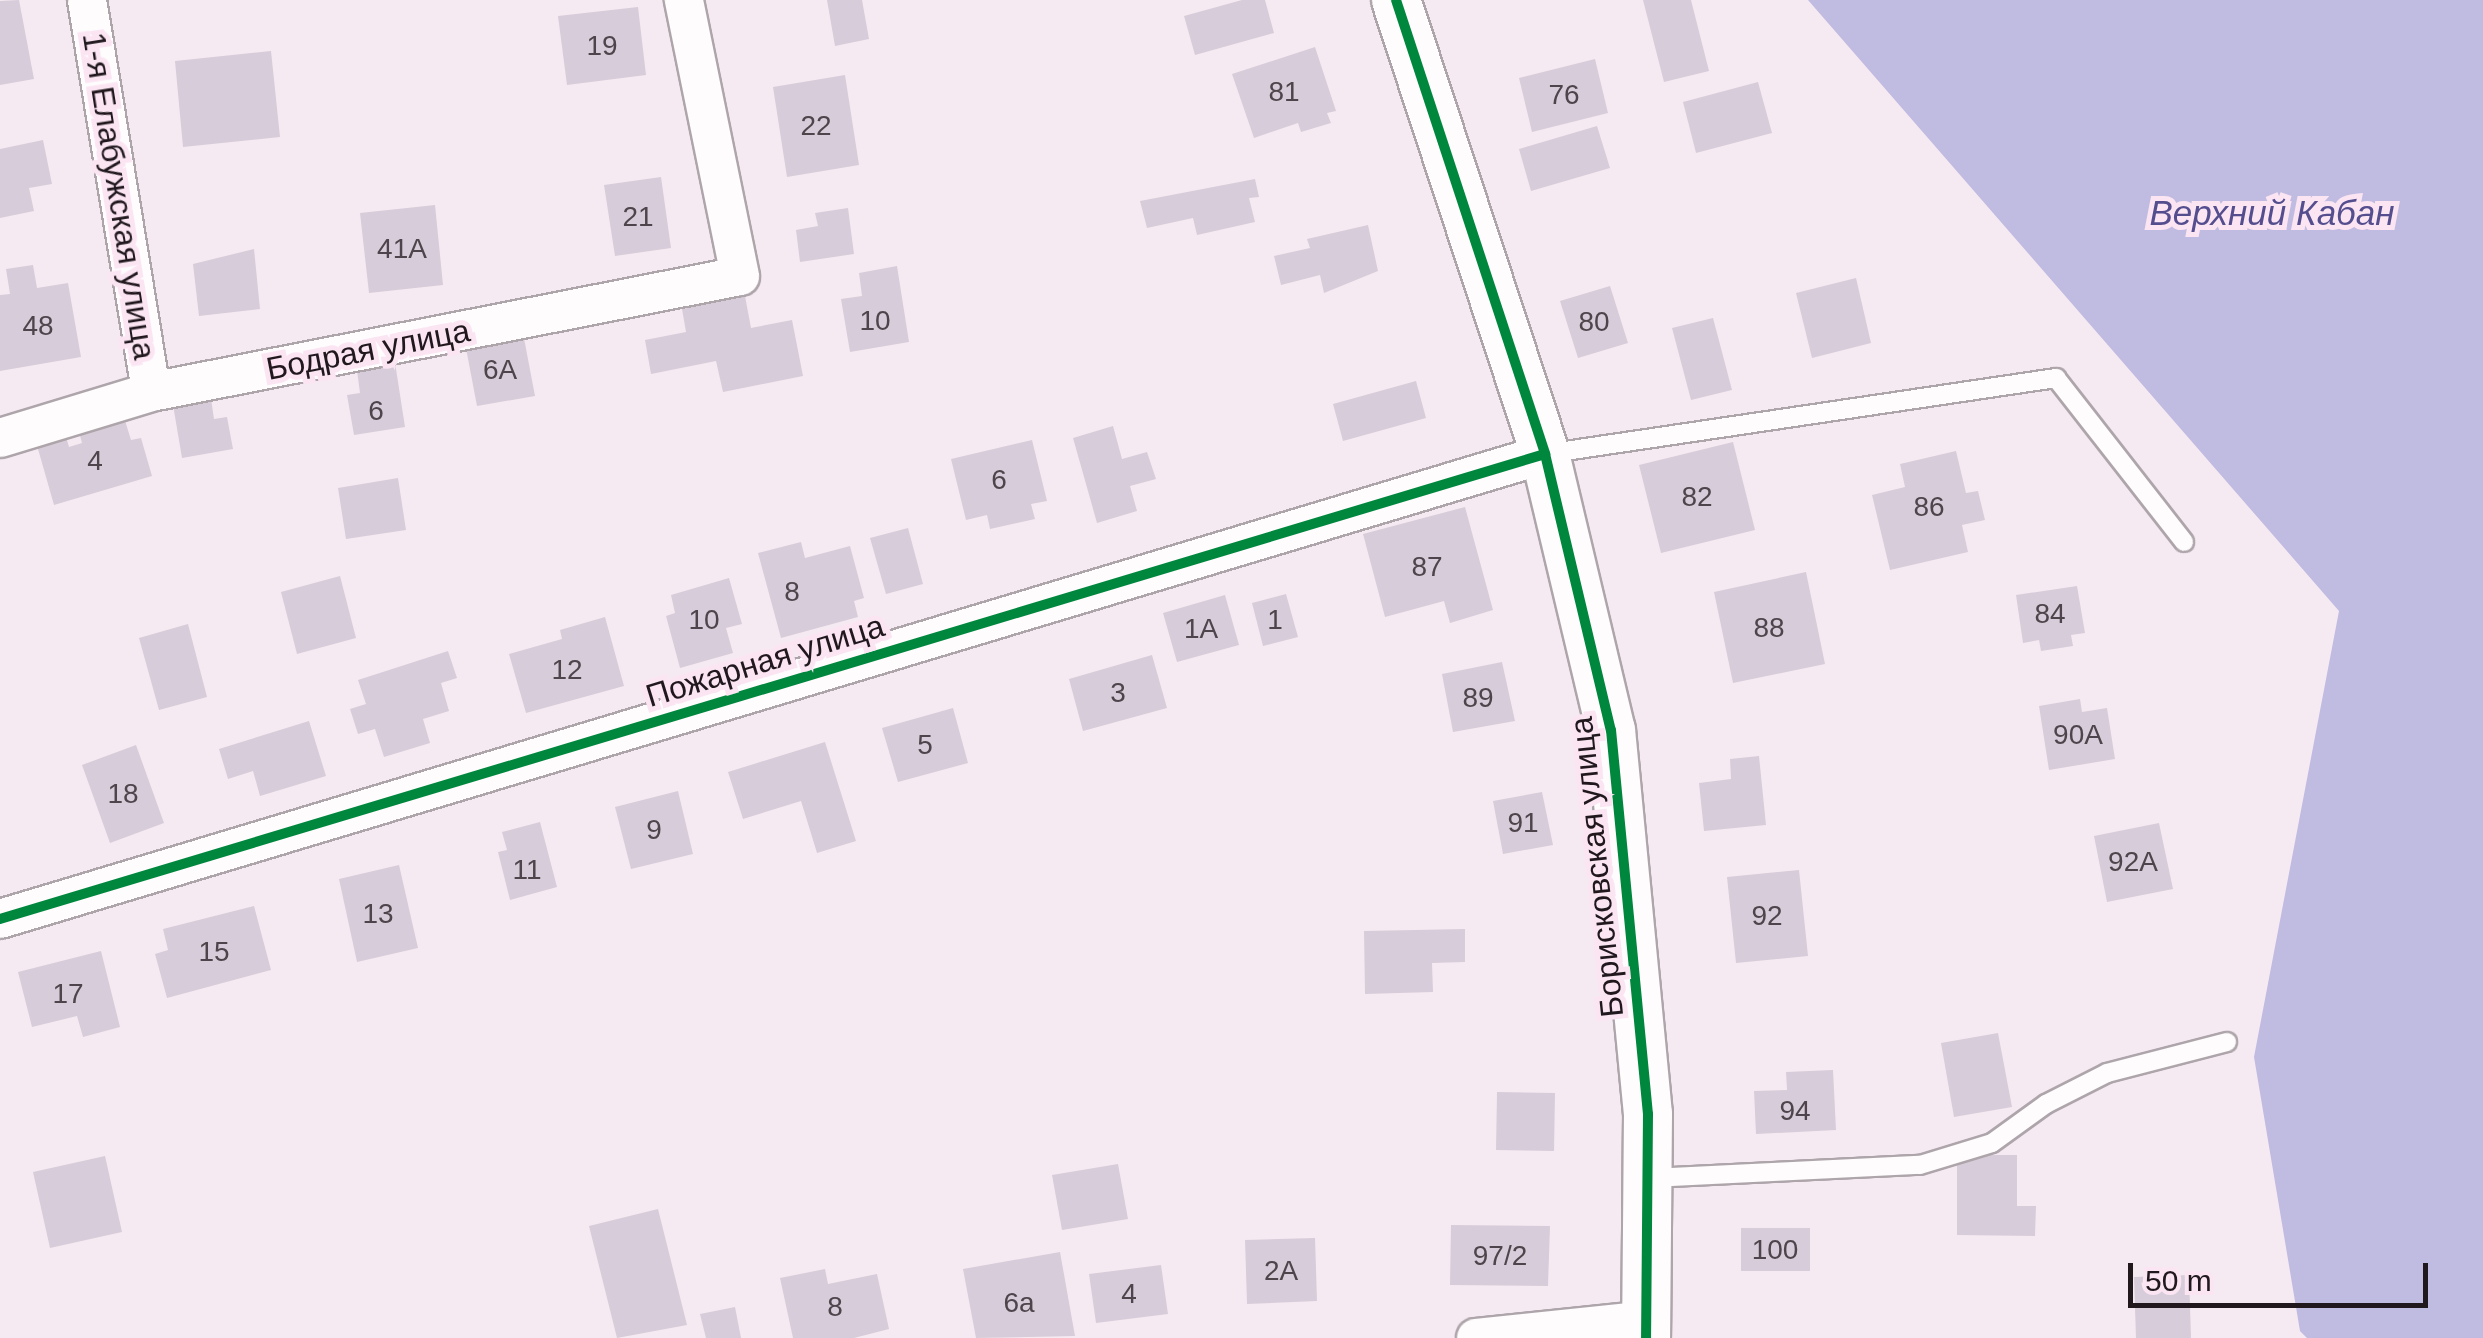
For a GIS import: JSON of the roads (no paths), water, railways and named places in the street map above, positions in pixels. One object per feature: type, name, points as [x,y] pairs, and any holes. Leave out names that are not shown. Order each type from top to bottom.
[{"type":"street","name":"1-я Елабужская улица","points":[[86,0],[151,392]]},
{"type":"street","name":"Бодрая улица","points":[[0,438],[151,392],[740,276],[684,0]]},
{"type":"street","name":"Борисковская улица","points":[[1396,0],[1545,454],[1611,730],[1648,1114],[1646,1329]]},
{"type":"street","name":"Пожарная улица","points":[[0,919],[1545,454]]},
{"type":"street","points":[[1476,1338],[1646,1329]]},
{"type":"lane","points":[[1545,454],[2056,378],[2184,542]]},
{"type":"lane","points":[[1648,1178],[1920,1165],[1992,1143],[2046,1104],[2107,1073],[2228,1042]]},
{"type":"water","name":"Верхний Кабан","points":[[1808,0],[2483,0],[2483,1338],[2307,1338],[2300,1331],[2254,1057],[2339,611]]}]
